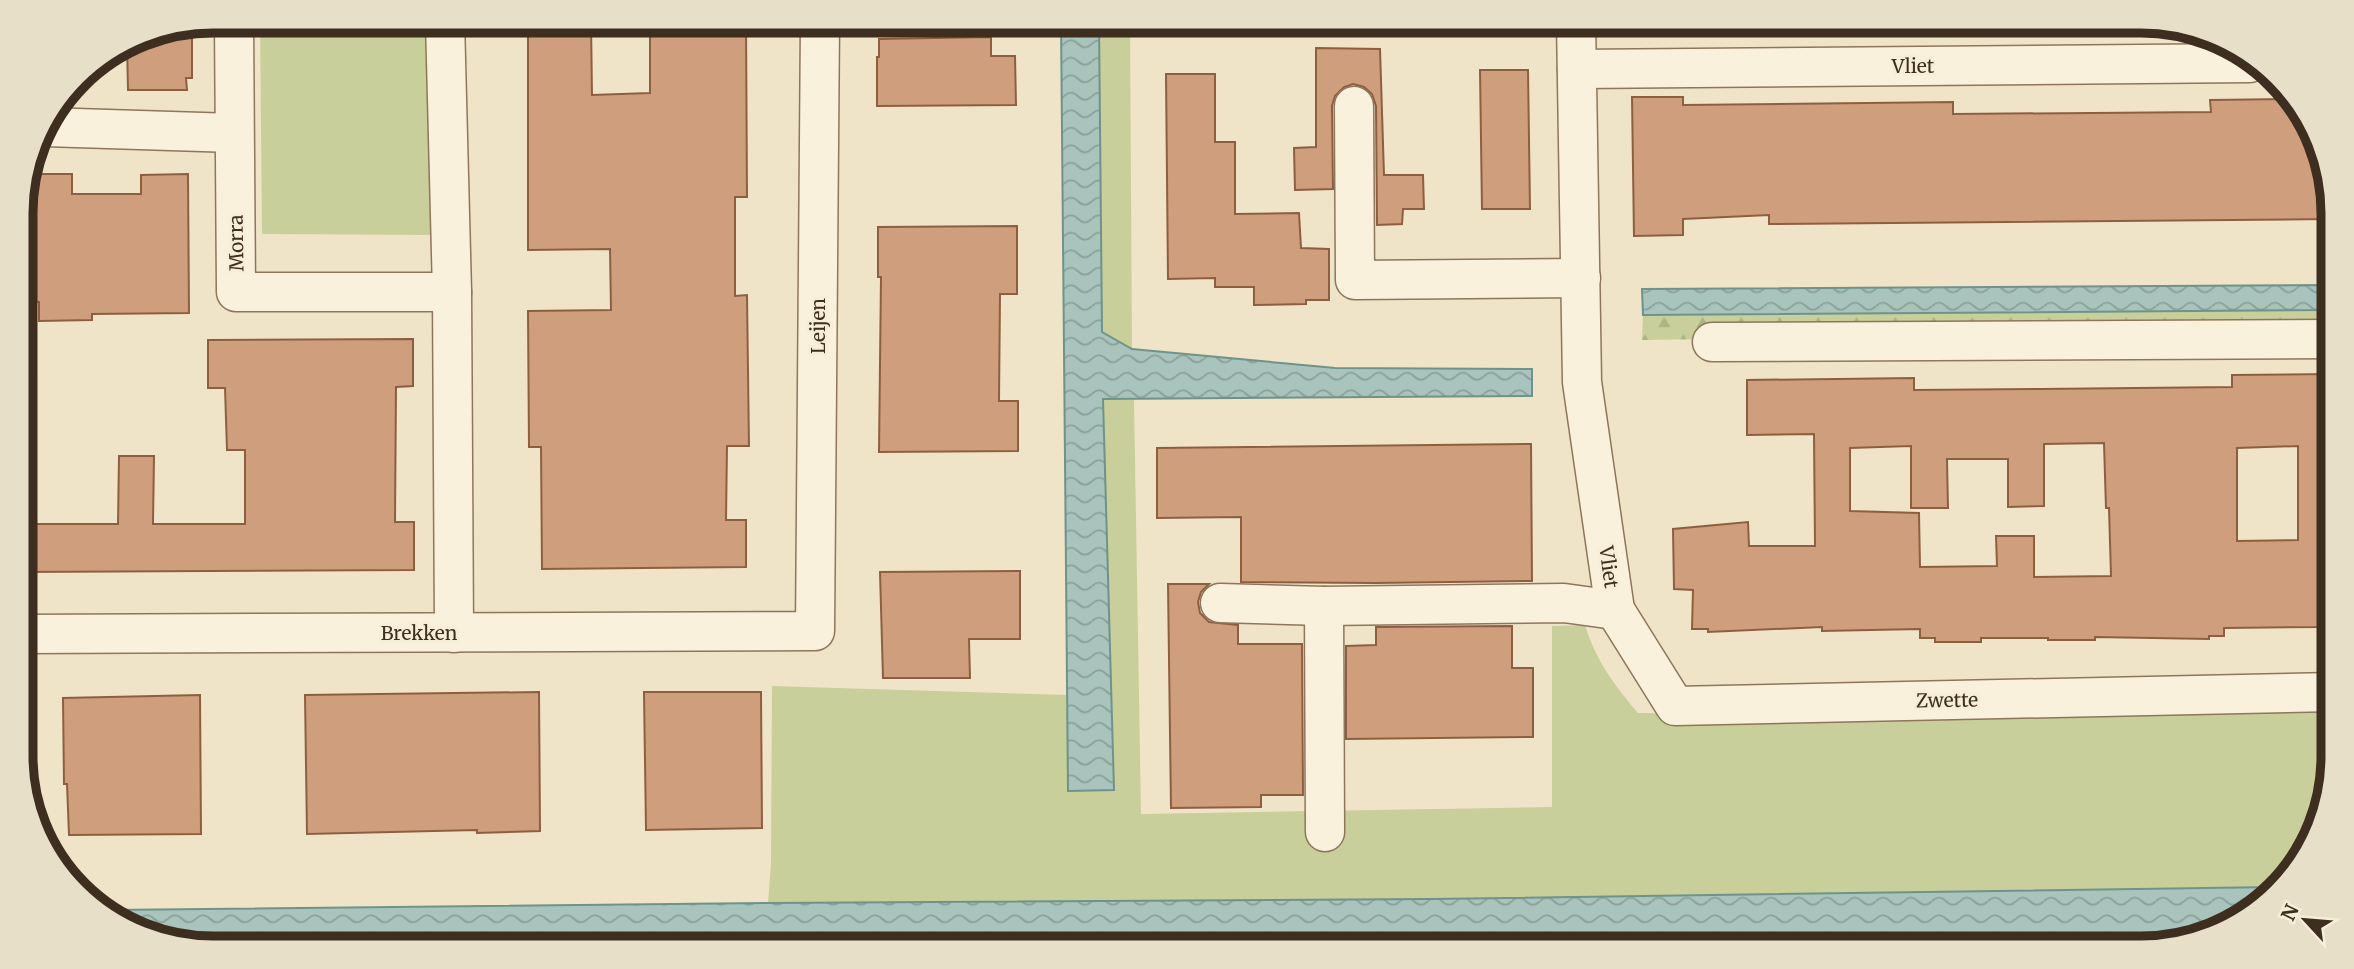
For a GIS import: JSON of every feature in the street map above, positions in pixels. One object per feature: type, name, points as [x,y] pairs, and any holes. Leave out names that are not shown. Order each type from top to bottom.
[{"type":"street","name":"Morra","points":[[234,33],[236,292],[452,292]]},
{"type":"street","points":[[445,33],[452,292],[454,633]]},
{"type":"street","name":"Leijen","points":[[815,631],[820,33]]},
{"type":"street","name":"Vliet","points":[[1220,604],[1324,606],[1564,603],[1615,610],[1582,382],[1576,33]]},
{"type":"street","name":"Vliet","points":[[1577,69],[2240,64]]},
{"type":"street","points":[[1354,106],[1355,280],[1581,278]]},
{"type":"street","points":[[55,127],[234,133]]},
{"type":"street","points":[[1712,342],[2321,339]]},
{"type":"street","points":[[1324,606],[1325,832]]},
{"type":"street","name":"Zwette","points":[[1615,610],[1675,706],[2321,692]]},
{"type":"street","name":"Brekken","points":[[33,634],[815,631]]},
{"type":"green space","points":[[260,33],[434,33],[434,235],[262,234]]},
{"type":"green space","points":[[1099,33],[1130,33],[1132,349],[1115,348],[1102,332]]},
{"type":"green space","points":[[2321,310],[2321,331],[1642,340],[1643,315]]},
{"type":"green space","points":[[1103,399],[1134,400],[1141,814],[1552,807],[1552,626],[1585,625],[1607,672],[1638,713],[1798,714],[2321,705],[2319,779],[2311,813],[2290,856],[2263,887],[1552,898],[768,903],[771,864],[772,686],[1068,695],[1068,791],[1114,790]]},
{"type":"water","points":[[1061,33],[1099,33],[1102,332],[1132,349],[1335,368],[1532,369],[1532,396],[1103,399],[1114,790],[1068,791]]},
{"type":"water","points":[[2321,285],[2321,310],[1643,315],[1642,289]]},
{"type":"water","points":[[2263,887],[2230,912],[2209,922],[2187,930],[2152,935],[214,936],[156,926],[122,910],[1432,899]]},
{"type":"building","points":[[528,33],[591,33],[592,95],[650,93],[650,33],[746,33],[747,197],[735,197],[735,296],[747,295],[749,446],[727,446],[726,520],[746,520],[746,567],[542,569],[541,447],[529,447],[528,311],[611,310],[610,249],[528,250]]},
{"type":"building","points":[[192,35],[192,78],[186,78],[187,90],[128,90],[127,55],[167,39]]},
{"type":"building","points":[[991,37],[991,56],[1015,56],[1016,105],[877,106],[879,39]]},
{"type":"building","points":[[1316,48],[1380,49],[1384,175],[1423,175],[1424,209],[1403,209],[1402,224],[1377,225],[1376,106],[1372,94],[1364,87],[1353,84],[1344,87],[1335,96],[1332,106],[1333,189],[1295,190],[1294,148],[1316,147]]},
{"type":"building","points":[[1480,70],[1528,70],[1530,209],[1482,209]]},
{"type":"building","points":[[1166,74],[1215,74],[1215,142],[1235,142],[1235,214],[1299,213],[1301,248],[1329,249],[1329,300],[1306,300],[1306,304],[1254,305],[1254,287],[1215,287],[1215,278],[1168,279]]},
{"type":"building","points":[[1632,97],[1683,97],[1683,105],[1953,102],[1953,114],[2211,112],[2210,100],[2279,99],[2297,124],[2307,145],[2315,167],[2321,214],[2321,219],[1769,224],[1769,215],[1683,219],[1683,235],[1634,236]]},
{"type":"building","points":[[38,174],[72,174],[72,194],[141,194],[141,175],[188,174],[189,313],[92,314],[92,320],[39,321],[39,302],[34,302],[34,202]]},
{"type":"building","points":[[1017,226],[1017,294],[1000,294],[999,401],[1018,401],[1018,451],[879,452],[881,277],[878,277],[878,227]]},
{"type":"building","points":[[413,339],[413,386],[396,387],[395,522],[414,522],[414,570],[33,572],[33,524],[118,524],[119,456],[154,456],[153,524],[245,524],[245,450],[227,450],[225,388],[208,388],[208,340]]},
{"type":"building","points":[[2321,374],[2321,627],[2224,628],[2224,636],[2209,636],[2209,639],[1981,638],[1981,642],[1935,642],[1935,638],[1920,638],[1920,629],[1822,631],[1822,627],[1708,632],[1708,629],[1692,629],[1693,590],[1674,589],[1673,529],[1748,522],[1749,546],[1815,546],[1814,434],[1747,435],[1747,380],[1914,378],[1914,390],[2232,387],[2232,375]],"holes":[[[2104,443],[2106,508],[2109,508],[2111,576],[2034,577],[2034,536],[1996,536],[1997,566],[1920,567],[1919,513],[1850,511],[1850,448],[1911,446],[1911,508],[1948,508],[1947,459],[2008,459],[2008,507],[2044,506],[2044,444]],[[2298,446],[2298,540],[2237,541],[2237,448]]]},
{"type":"building","points":[[1531,444],[1532,581],[1241,582],[1241,517],[1157,518],[1157,448]]},
{"type":"building","points":[[1020,571],[1020,639],[969,639],[970,678],[883,678],[880,572]]},
{"type":"building","points":[[1168,584],[1209,584],[1201,592],[1198,602],[1200,613],[1209,622],[1238,625],[1238,644],[1302,644],[1303,795],[1261,795],[1261,807],[1171,808]]},
{"type":"building","points":[[1512,626],[1512,668],[1533,668],[1533,737],[1346,739],[1346,646],[1376,645],[1376,627]]},
{"type":"building","points":[[539,692],[540,831],[307,834],[305,695]]},
{"type":"building","points":[[644,692],[761,692],[762,828],[646,830]]},
{"type":"building","points":[[200,695],[201,834],[69,835],[67,784],[64,784],[63,698]]}]
